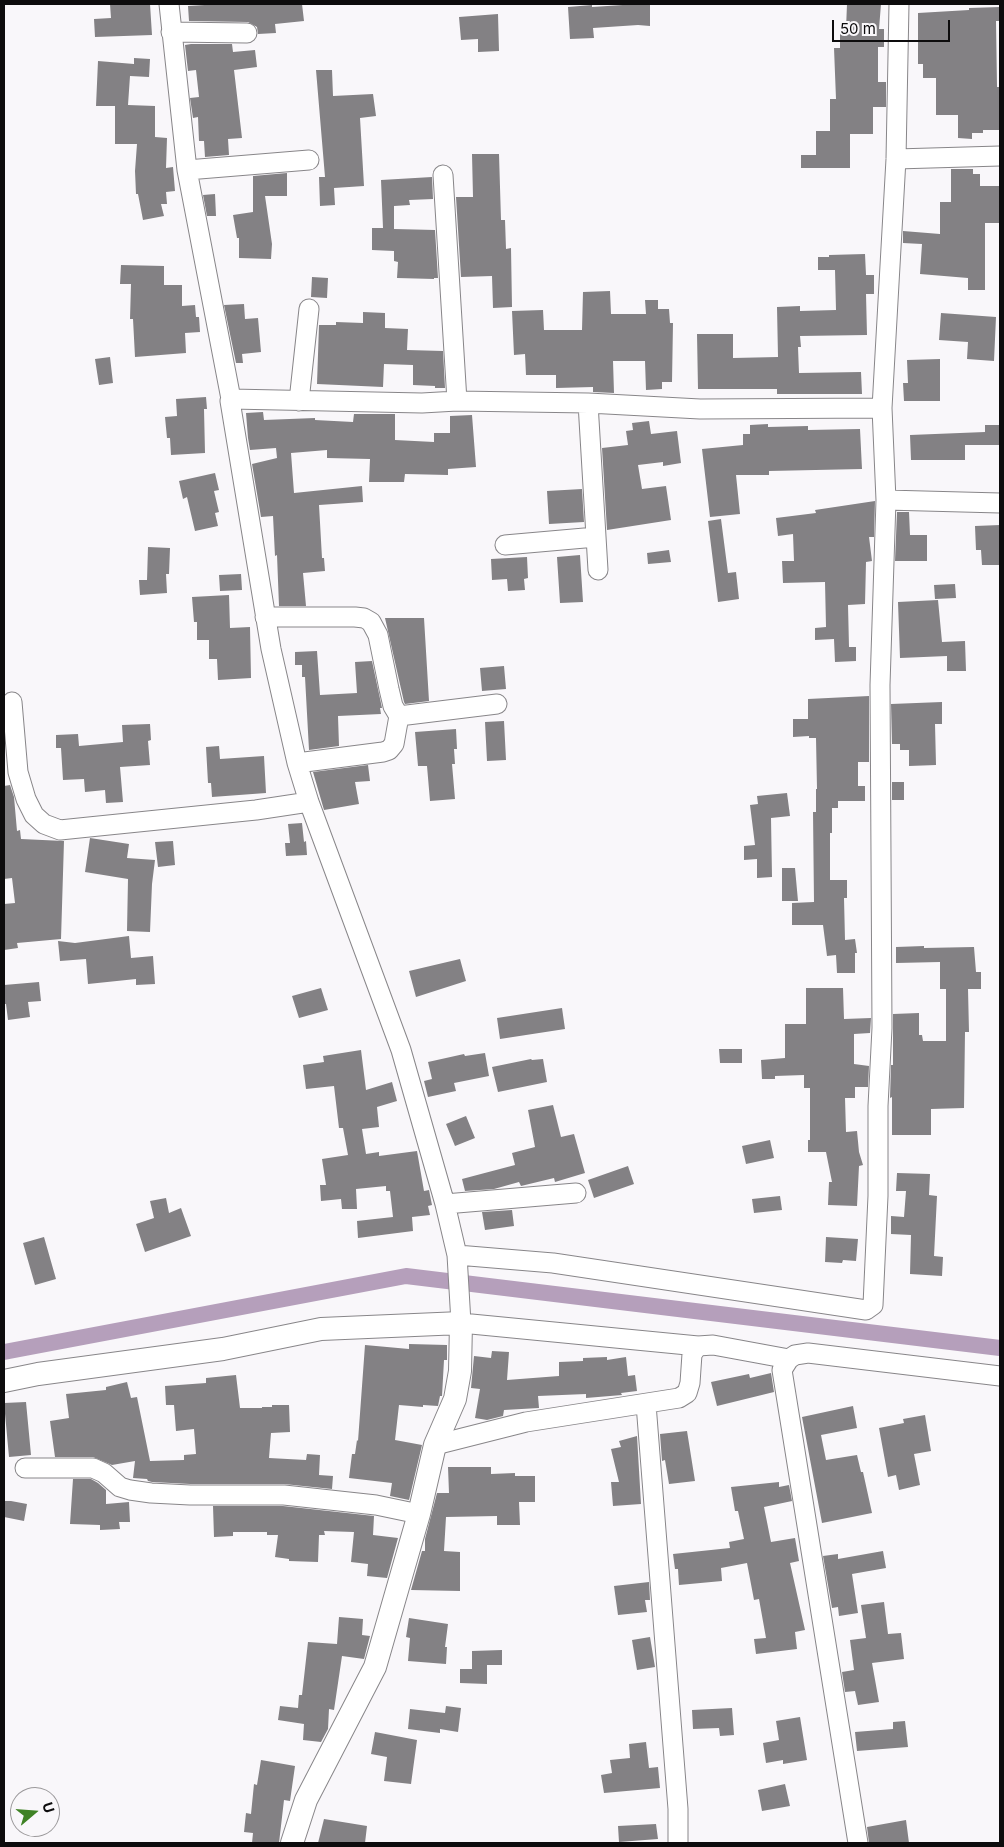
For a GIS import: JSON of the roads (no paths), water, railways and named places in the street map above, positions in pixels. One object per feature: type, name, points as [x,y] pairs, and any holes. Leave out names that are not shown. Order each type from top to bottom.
[{"type":"street","points":[[169,4],[187,170],[231,399],[271,650],[297,763],[309,802],[401,1050],[446,1204],[457,1262],[461,1315],[460,1371],[455,1399],[436,1445],[419,1514],[375,1667],[306,1800],[292,1843]]},
{"type":"street","points":[[457,1262],[592,1269],[866,1310],[872,1305],[878,1196],[878,1106],[882,1028],[880,685],[886,500],[882,408],[896,159],[899,4]]},
{"type":"street","points":[[171,32],[246,33]]},
{"type":"street","points":[[896,159],[1000,156]]},
{"type":"street","points":[[187,170],[309,160]]},
{"type":"street","points":[[443,175],[456,401]]},
{"type":"street","points":[[299,401],[309,309]]},
{"type":"street","points":[[231,399],[422,403],[456,401],[588,403],[700,409],[882,408]]},
{"type":"street","points":[[588,403],[598,570]]},
{"type":"street","points":[[886,500],[1000,503]]},
{"type":"street","points":[[505,545],[596,537]]},
{"type":"street","points":[[265,617],[355,617],[364,618],[370,622],[378,635],[393,706],[399,716],[394,744],[389,750],[297,763]]},
{"type":"street","points":[[12,702],[18,772],[26,799],[34,815],[44,824],[60,830],[256,810],[309,802]]},
{"type":"street","points":[[399,716],[497,704]]},
{"type":"street","points":[[446,1204],[576,1193]]},
{"type":"street","points":[[4,1381],[38,1374],[224,1349],[321,1329],[461,1315],[698,1346],[713,1345],[789,1359]]},
{"type":"street","points":[[436,1445],[526,1422],[678,1398],[687,1393],[690,1383],[692,1354],[698,1346]]},
{"type":"street","points":[[858,1843],[819,1594],[782,1381],[782,1370],[789,1359],[795,1355],[808,1353],[1000,1376]]},
{"type":"street","points":[[646,1404],[678,1809],[678,1843]]},
{"type":"street","points":[[26,1468],[93,1468],[104,1473],[120,1486],[130,1490],[151,1493],[190,1495],[284,1494],[376,1505],[419,1514]]},
{"type":"waterway","points":[[4,1352],[406,1276],[1000,1348]]}]
